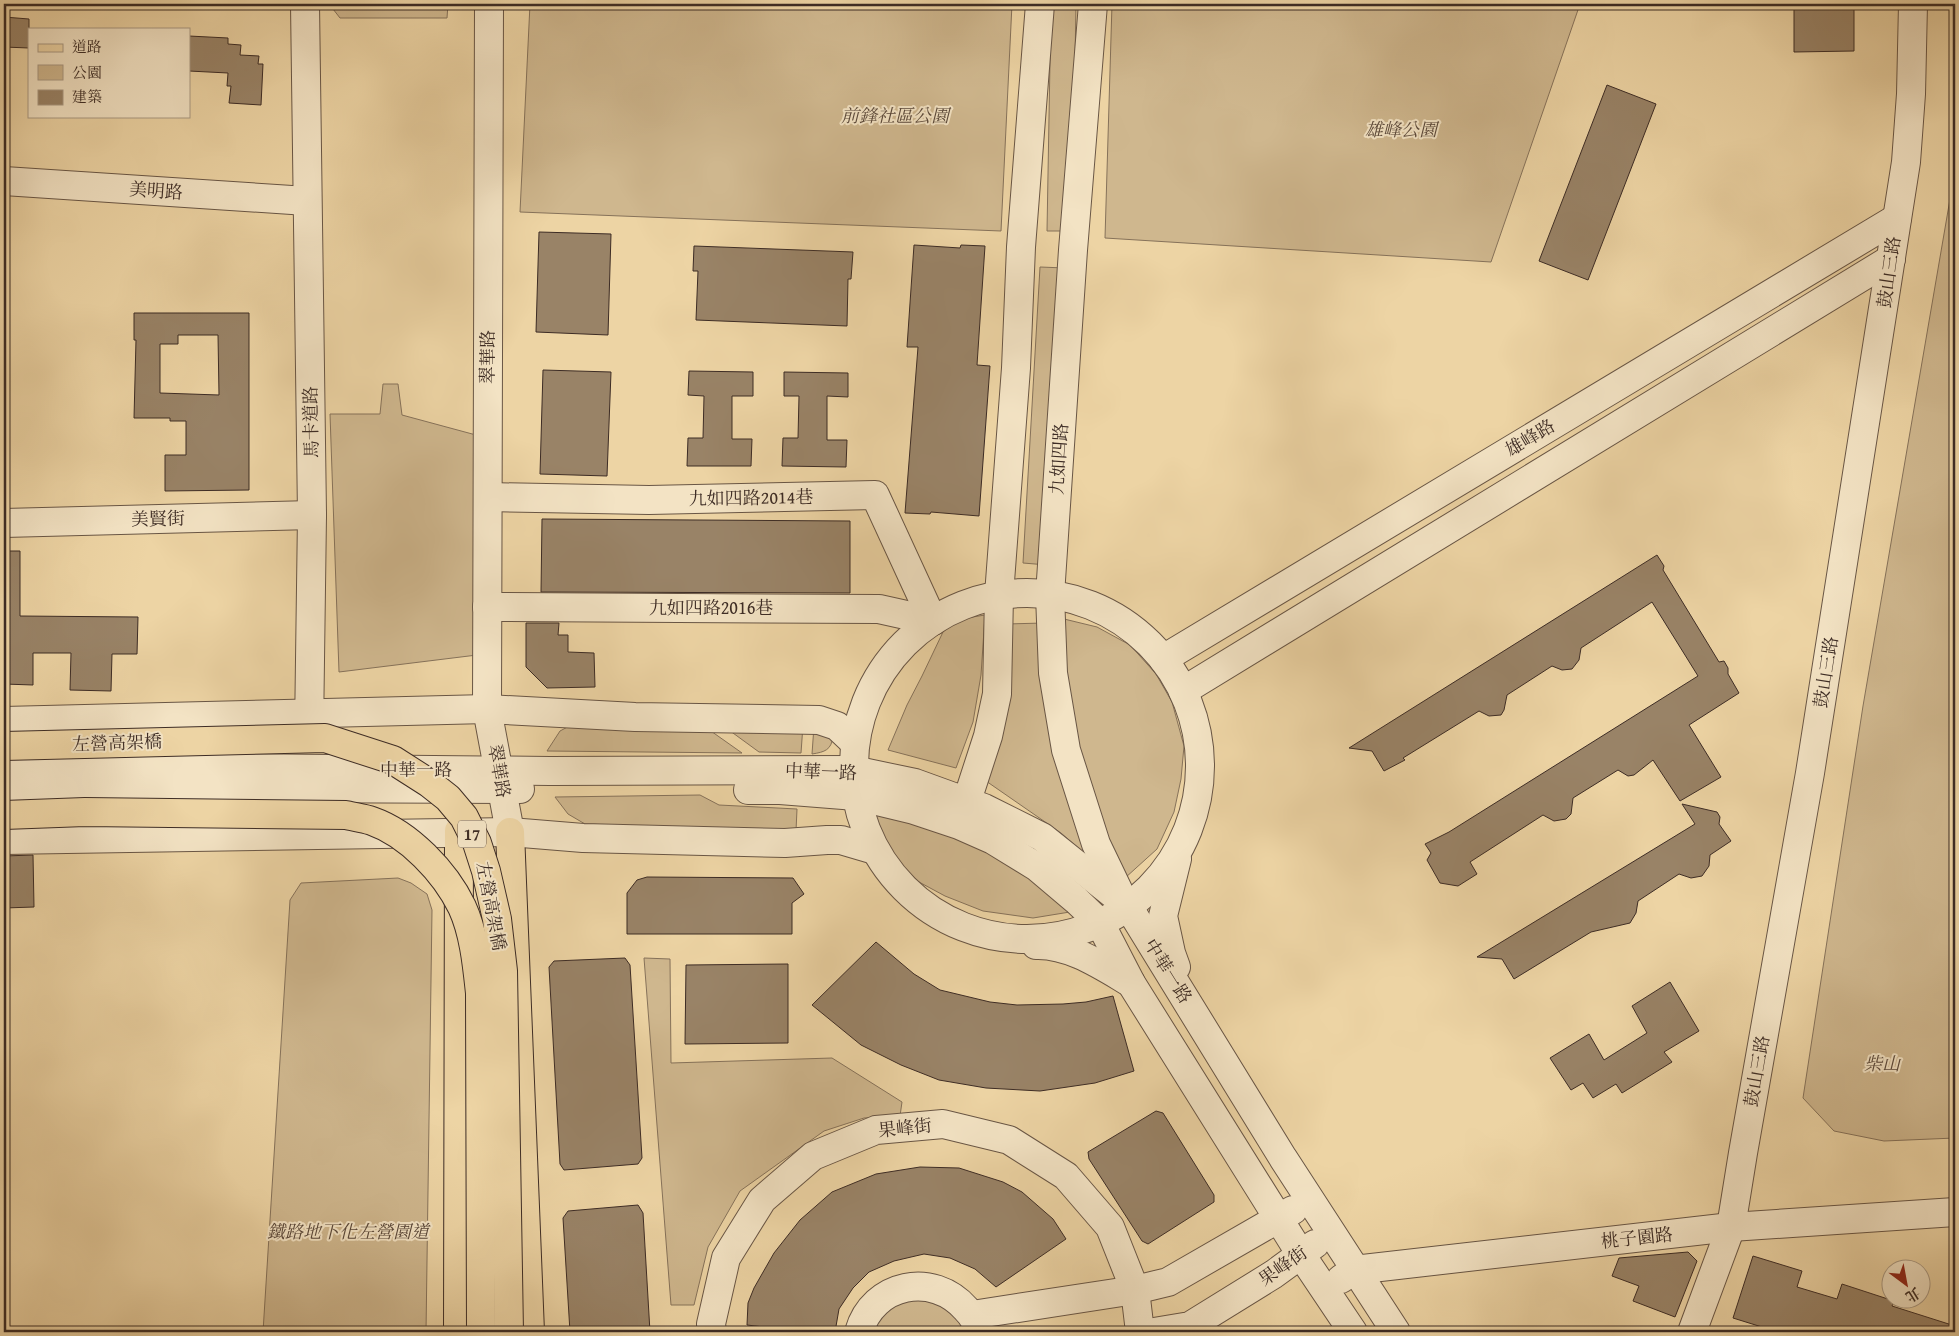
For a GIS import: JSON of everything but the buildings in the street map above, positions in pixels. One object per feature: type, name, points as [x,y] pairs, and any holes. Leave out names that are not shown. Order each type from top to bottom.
[{"type":"main road","name":"左營高架橋","points":[[4,746],[325,738],[393,760],[429,782],[448,798],[464,817],[477,843],[498,919],[503,971],[510,1332]]},
{"type":"main road","name":"左營高架橋","points":[[4,816],[85,812],[346,815],[372,821],[398,835],[435,868],[452,889],[463,908],[471,933],[480,993],[481,1332]]},
{"type":"main road","points":[[458,1332],[459,831]]},
{"type":"main road","points":[[510,832],[530,1332]]},
{"type":"street","name":"馬卡道路","points":[[288,834],[311,778],[308,714],[312,516],[305,4]]},
{"type":"street","name":"翠華路","points":[[489,4],[486,780],[510,832]]},
{"type":"street","points":[[963,813],[988,736],[997,694],[999,595],[1016,368],[1021,247],[1040,4]]},
{"type":"street","name":"九如四路","points":[[1093,4],[1073,250],[1050,595],[1053,673],[1066,750],[1096,844],[1126,904]]},
{"type":"street","name":"鼓山三路","points":[[1692,1332],[1731,1228],[1812,763],[1906,162],[1911,94],[1913,4]]},
{"type":"street","name":"美明路","points":[[4,181],[307,201]]},
{"type":"street","name":"雄峰路","points":[[1164,659],[1897,218]]},
{"type":"street","name":"雄峰路","points":[[1183,691],[1891,259]]},
{"type":"street","name":"九如四路2014巷","points":[[488,497],[649,500],[875,495],[933,621]]},
{"type":"street","name":"美賢街","points":[[4,523],[312,516]]},
{"type":"street","points":[[1182,842],[1168,866],[1149,888],[1100,923],[1060,935],[1018,939],[978,932],[959,926],[924,906],[892,875],[866,833],[854,783],[855,744],[861,714],[873,687],[889,661],[909,639],[933,621],[965,605],[999,595],[1050,595],[1093,606],[1132,628],[1164,659],[1183,691],[1194,720],[1200,750],[1199,782],[1193,813],[1182,842],[1163,916],[1171,952],[1190,1006]]},
{"type":"street","name":"九如四路2016巷","points":[[487,607],[879,609],[933,621]]},
{"type":"street","name":"中華一路","points":[[4,721],[487,710],[654,718],[819,720],[837,726],[855,744]]},
{"type":"street","name":"中華一路","points":[[4,766],[311,778],[486,780],[780,790],[854,783],[914,783],[963,813],[994,840],[1037,867],[1100,923],[1131,983],[1300,1254],[1353,1332]]},
{"type":"street","name":"中華一路","points":[[4,792],[311,778]]},
{"type":"street","name":"翠華路","points":[[459,831],[486,780]]},
{"type":"street","name":"中華一路","points":[[963,813],[984,808],[1042,837],[1126,904],[1331,1234],[1396,1332]]},
{"type":"street","points":[[4,840],[459,831],[510,832],[583,838],[785,843],[841,840],[875,850]]},
{"type":"street","points":[[978,932],[1003,945],[1049,944],[1092,960],[1131,983]]},
{"type":"street","name":"果峰街","points":[[712,1332],[711,1324],[726,1258],[762,1200],[813,1156],[876,1130],[943,1124],[1009,1140],[1066,1176],[1110,1227],[1135,1290],[1140,1332]]},
{"type":"street","points":[[859,1332],[869,1312],[883,1297],[901,1288],[921,1286],[941,1290],[959,1300],[976,1324],[1168,1282],[1279,1220],[1310,1200]]},
{"type":"street","name":"桃子園路","points":[[1325,1290],[1354,1270],[1731,1228],[1955,1212]]},
{"type":"street","name":"果峰街","points":[[1154,1332],[1190,1326],[1274,1274],[1331,1234]]},
{"type":"green space","points":[[334,4],[448,4],[447,18],[340,18],[333,9]]},
{"type":"green space","name":"前鋒社區公園","points":[[530,4],[1012,4],[1001,231],[520,212]]},
{"type":"green space","points":[[1051,4],[1076,4],[1072,231],[1047,231]]},
{"type":"green space","name":"雄峰公園","points":[[1112,4],[1580,4],[1491,262],[1105,238]]},
{"type":"green space","name":"柴山","points":[[1955,170],[1955,1138],[1884,1141],[1834,1131],[1803,1098],[1863,706]]},
{"type":"green space","points":[[1040,267],[1065,268],[1047,565],[1023,563]]},
{"type":"green space","points":[[383,384],[398,384],[402,415],[476,435],[477,655],[339,672],[330,414],[380,414]]},
{"type":"green space","points":[[985,615],[981,675],[973,722],[956,768],[888,750],[907,705],[943,632],[960,619]]},
{"type":"green space","points":[[1060,618],[1097,627],[1130,645],[1156,674],[1172,702],[1184,746],[1181,779],[1174,812],[1157,849],[1125,878],[1093,802],[1070,728]]},
{"type":"green space","points":[[1044,623],[1092,860],[1061,833],[986,781],[1006,624]]},
{"type":"green space","points":[[575,723],[701,724],[742,753],[547,751],[560,731]]},
{"type":"green space","points":[[722,725],[803,725],[801,753],[759,752]]},
{"type":"green space","points":[[814,726],[833,737],[831,745],[827,750],[812,754]]},
{"type":"green space","points":[[700,795],[719,805],[797,809],[796,831],[585,824],[568,814],[555,797]]},
{"type":"green space","points":[[868,806],[994,850],[1076,911],[1033,918],[983,911],[945,896],[919,882],[901,866],[876,827]]},
{"type":"green space","name":"鐵路地下化左營園道","points":[[398,878],[411,883],[427,894],[432,910],[426,1332],[263,1332],[290,900],[301,883]]},
{"type":"green space","points":[[644,958],[670,959],[671,1063],[832,1058],[902,1102],[900,1116],[864,1118],[824,1131],[740,1191],[708,1247],[694,1305],[671,1305]]},
{"type":"green space","points":[[932,1299],[959,1317],[966,1332],[872,1332],[885,1313],[896,1304],[910,1300]]}]
